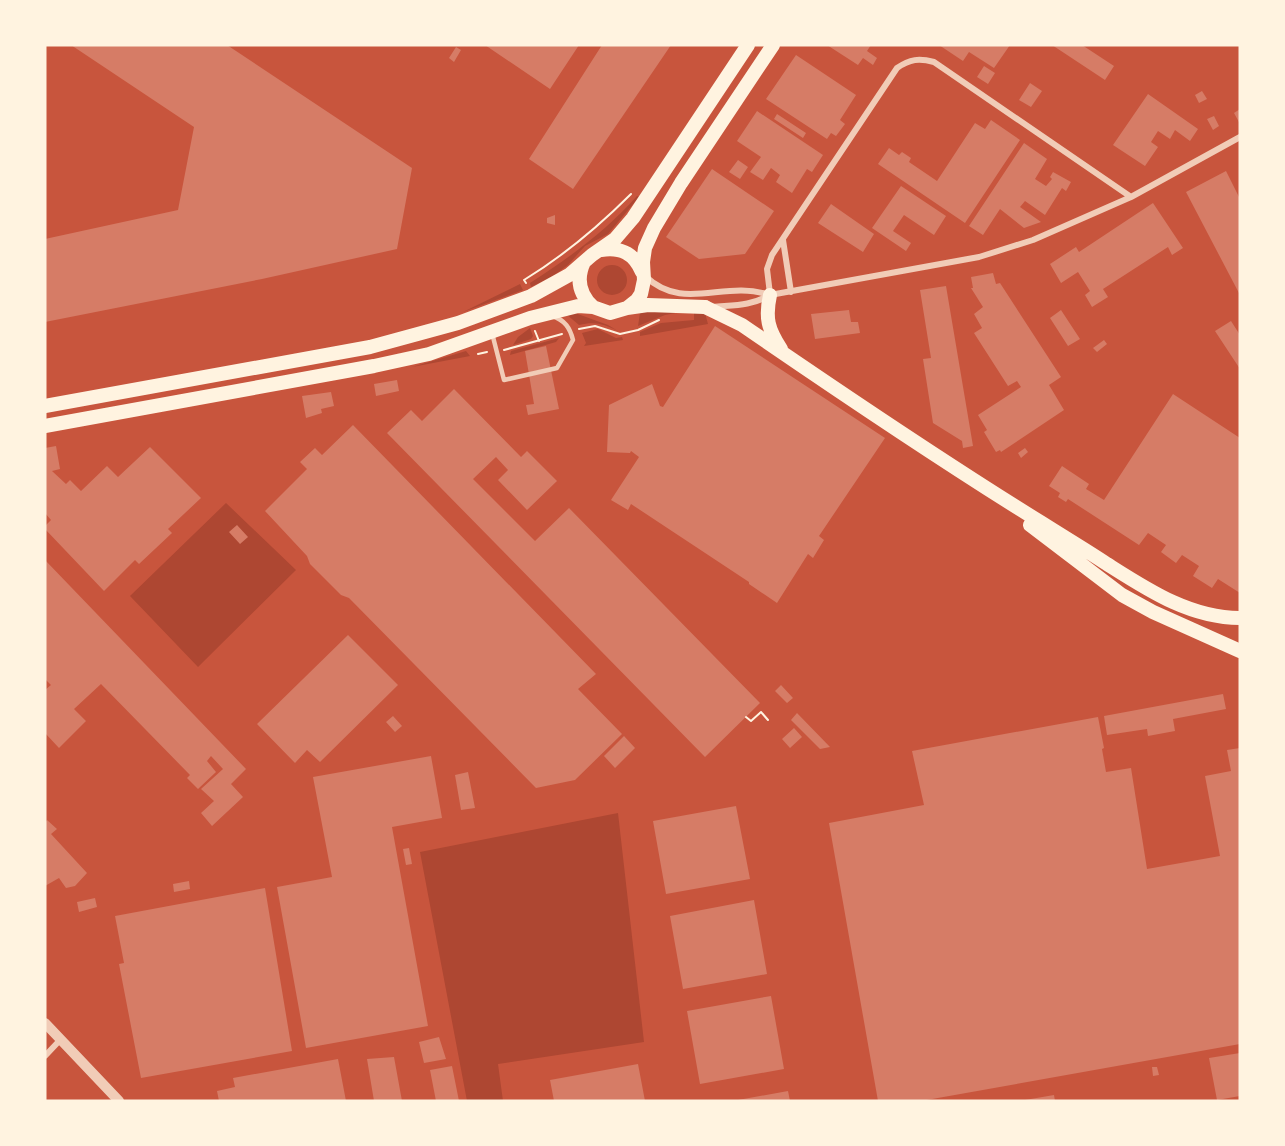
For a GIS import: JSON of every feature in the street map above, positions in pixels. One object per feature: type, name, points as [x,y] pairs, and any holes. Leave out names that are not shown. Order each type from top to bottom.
[{"type":"main road","points":[[45,406],[370,347],[458,323],[512,303],[570,275],[592,255],[615,239],[643,204],[748,45]]},
{"type":"main road","points":[[643,274],[645,249],[658,222],[681,183],[773,45]]},
{"type":"main road","points":[[601,250],[611,248],[621,250],[638,262],[644,280],[637,300],[627,308]]},
{"type":"main road","points":[[584,262],[580,288],[593,307]]},
{"type":"main road","points":[[770,295],[767,308],[770,333],[786,355]]},
{"type":"main road","points":[[45,426],[429,354],[546,314],[578,306],[593,307],[610,313],[648,305],[705,308],[742,325],[954,468],[1171,602],[1210,615],[1240,618]]},
{"type":"main road","points":[[954,468],[1122,594],[1153,612],[1240,651]]},
{"type":"street","points":[[770,295],[767,269],[772,255],[897,68],[906,62],[920,58],[934,62],[1131,197]]},
{"type":"street","points":[[705,308],[748,304],[758,302],[770,295],[979,257],[1033,240],[1131,197],[1240,137]]},
{"type":"street","points":[[783,240],[791,292]]},
{"type":"street","points":[[643,274],[660,288],[679,294],[755,290],[770,295]]},
{"type":"street","points":[[45,1023],[119,1101]]},
{"type":"street","points":[[45,1056],[60,1038]]},
{"type":"lane","points":[[492,333],[504,380],[557,368],[573,340],[570,329],[564,322],[546,314]]},
{"type":"path","points":[[524,280],[582,240],[636,189]]},
{"type":"path","points":[[581,328],[595,326],[616,334],[638,330]]},
{"type":"path","points":[[516,348],[556,335]]},
{"type":"path","points":[[746,717],[751,721],[761,712],[768,720]]},
{"type":"shaded area","points":[[637,196],[639,197],[608,234],[585,246],[568,265],[553,276],[531,287],[530,283],[586,243],[613,221]]},
{"type":"shaded area","points":[[612,265],[618,266],[626,274],[626,286],[618,294],[612,295],[606,294],[598,286],[597,280],[598,274],[606,266]]},
{"type":"shaded area","points":[[520,284],[523,290],[463,312]]},
{"type":"shaded area","points":[[647,311],[681,312],[665,315],[638,326],[640,313]]},
{"type":"shaded area","points":[[575,313],[618,331],[599,324],[579,325],[566,314]]},
{"type":"shaded area","points":[[694,313],[705,313],[708,324],[640,336],[640,332],[661,323],[694,320]]},
{"type":"shaded area","points":[[530,328],[533,336],[531,339],[513,345],[518,337]]},
{"type":"shaded area","points":[[598,329],[616,338],[622,337],[623,340],[584,346],[586,343],[582,333]]},
{"type":"shaded area","points":[[559,338],[556,342],[510,355],[511,351]]},
{"type":"shaded area","points":[[466,351],[470,356],[412,367]]},
{"type":"shaded area","points":[[226,503],[296,570],[198,667],[130,596]]},
{"type":"shaded area","points":[[618,813],[644,1042],[498,1064],[503,1101],[467,1101],[420,852]]},
{"type":"building","points":[[71,45],[227,45],[412,168],[397,249],[262,279],[45,322],[45,239],[178,210],[194,127]]},
{"type":"building","points":[[485,45],[579,45],[550,89]]},
{"type":"building","points":[[602,45],[671,45],[573,189],[529,159]]},
{"type":"building","points":[[827,45],[871,45],[867,51],[877,58],[873,65],[863,58],[858,65]]},
{"type":"building","points":[[939,45],[1010,45],[994,68],[969,52],[963,61]]},
{"type":"building","points":[[1052,45],[1082,45],[1114,66],[1105,80]]},
{"type":"building","points":[[456,47],[461,50],[454,62],[449,58]]},
{"type":"building","points":[[796,55],[856,95],[840,120],[845,124],[836,136],[831,133],[827,139],[766,99]]},
{"type":"building","points":[[984,66],[995,73],[988,84],[977,77]]},
{"type":"building","points":[[1030,83],[1042,91],[1031,107],[1019,100]]},
{"type":"building","points":[[1202,91],[1207,99],[1199,103],[1195,95]]},
{"type":"building","points":[[1148,94],[1198,129],[1190,141],[1175,130],[1170,139],[1158,131],[1151,142],[1158,147],[1145,166],[1113,145]]},
{"type":"building","points":[[1240,109],[1240,124],[1234,113]]},
{"type":"building","points":[[757,111],[823,155],[812,172],[807,169],[792,193],[776,182],[780,175],[771,168],[763,180],[750,172],[761,157],[737,141]]},
{"type":"building","points":[[777,114],[806,133],[803,138],[774,119]]},
{"type":"building","points":[[1214,116],[1219,126],[1213,130],[1207,119]]},
{"type":"building","points":[[991,120],[1020,140],[965,223],[878,164],[889,148],[899,155],[902,152],[911,158],[909,162],[937,181],[975,123],[985,129]]},
{"type":"building","points":[[1024,143],[1047,159],[1035,179],[1046,186],[1052,179],[1050,177],[1053,172],[1071,182],[1066,191],[1062,188],[1045,215],[1025,201],[1020,207],[1041,222],[1024,228],[1000,209],[983,235],[969,226]]},
{"type":"building","points":[[738,160],[748,167],[740,179],[729,172]]},
{"type":"building","points":[[712,169],[774,211],[745,254],[699,259],[666,237]]},
{"type":"building","points":[[1226,171],[1240,199],[1240,295],[1186,192]]},
{"type":"building","points":[[901,186],[946,216],[934,235],[904,215],[893,231],[911,243],[906,251],[872,228]]},
{"type":"building","points":[[1153,203],[1183,248],[1172,255],[1168,247],[1103,289],[1108,297],[1092,307],[1085,295],[1090,291],[1078,272],[1061,283],[1050,264],[1076,247],[1079,252]]},
{"type":"building","points":[[831,204],[874,234],[863,252],[818,223]]},
{"type":"building","points":[[555,215],[555,225],[547,223],[547,218]]},
{"type":"building","points":[[993,273],[996,284],[1000,283],[1061,377],[1049,385],[1064,410],[1001,452],[1000,450],[996,452],[984,432],[987,430],[978,415],[1021,387],[1017,381],[1008,386],[974,333],[982,328],[974,314],[983,307],[971,288],[973,288],[971,277]]},
{"type":"building","points":[[946,286],[973,446],[963,448],[962,441],[933,423],[923,359],[931,358],[920,290]]},
{"type":"building","points":[[849,310],[851,322],[858,322],[860,333],[815,339],[811,314]]},
{"type":"building","points":[[1061,310],[1080,339],[1068,346],[1050,318]]},
{"type":"building","points":[[1231,321],[1240,335],[1240,369],[1215,331]]},
{"type":"building","points":[[715,326],[885,438],[819,536],[824,540],[813,558],[808,554],[777,603],[631,504],[628,510],[611,500],[639,457],[631,451],[630,453],[607,452],[609,405],[652,384],[660,406],[663,407]]},
{"type":"building","points":[[1104,340],[1107,344],[1097,352],[1093,348]]},
{"type":"building","points":[[546,346],[559,409],[528,415],[526,405],[534,404],[525,351]]},
{"type":"building","points":[[397,380],[399,391],[376,396],[374,384]]},
{"type":"building","points":[[454,389],[521,457],[527,451],[557,481],[527,510],[498,480],[508,470],[496,457],[473,479],[535,541],[569,508],[760,703],[705,757],[387,433],[411,410],[422,421]]},
{"type":"building","points":[[331,392],[334,406],[321,409],[322,413],[306,418],[302,396]]},
{"type":"building","points":[[1173,394],[1240,438],[1240,593],[1218,579],[1212,588],[1193,576],[1199,566],[1182,555],[1176,563],[1161,552],[1166,545],[1148,533],[1139,545],[1068,499],[1066,502],[1058,497],[1060,493],[1049,486],[1062,466],[1089,484],[1086,489],[1104,500]]},
{"type":"building","points":[[353,425],[596,674],[578,689],[622,734],[575,780],[536,788],[349,598],[341,595],[310,564],[307,556],[265,511],[307,469],[300,462],[315,448],[322,455]]},
{"type":"building","points":[[56,446],[60,469],[52,471],[66,484],[70,480],[81,491],[107,466],[118,477],[150,447],[201,498],[168,529],[172,533],[139,564],[135,560],[104,591],[45,529],[51,520],[45,513],[45,448]]},
{"type":"building","points":[[1025,448],[1028,452],[1021,458],[1018,453]]},
{"type":"building","points":[[237,525],[248,537],[240,544],[229,532]]},
{"type":"building","points":[[45,560],[246,769],[231,784],[243,797],[212,826],[201,813],[214,801],[201,789],[223,769],[211,756],[207,761],[216,772],[198,789],[187,778],[190,775],[101,684],[74,709],[86,721],[59,748],[45,733],[45,690],[51,685],[45,679]]},
{"type":"building","points":[[348,635],[398,685],[320,762],[307,750],[295,763],[257,724]]},
{"type":"building","points":[[781,685],[793,698],[787,703],[775,691]]},
{"type":"building","points":[[1223,694],[1226,709],[1173,719],[1175,731],[1148,736],[1147,729],[1107,735],[1104,716]]},
{"type":"building","points":[[797,713],[830,747],[820,749],[791,720]]},
{"type":"building","points":[[393,716],[402,726],[395,732],[386,722]]},
{"type":"building","points":[[1098,717],[1106,772],[1131,768],[1147,869],[1220,856],[1205,776],[1231,771],[1227,750],[1240,748],[1240,1044],[921,1101],[878,1101],[829,823],[924,805],[912,751]]},
{"type":"building","points":[[794,728],[802,737],[790,748],[782,739]]},
{"type":"building","points":[[624,736],[635,748],[615,768],[604,756]]},
{"type":"building","points":[[431,756],[442,818],[392,827],[428,1026],[306,1048],[277,887],[332,877],[313,777]]},
{"type":"building","points":[[468,772],[475,808],[461,810],[455,775]]},
{"type":"building","points":[[736,806],[750,879],[666,894],[653,821]]},
{"type":"building","points":[[47,820],[57,829],[51,834],[87,873],[75,886],[66,888],[59,878],[45,886],[45,823]]},
{"type":"building","points":[[409,848],[412,864],[406,865],[403,849]]},
{"type":"building","points":[[189,881],[190,889],[174,892],[173,884]]},
{"type":"building","points":[[265,888],[292,1051],[141,1078],[119,964],[124,963],[115,916]]},
{"type":"building","points":[[95,898],[97,907],[79,912],[77,902]]},
{"type":"building","points":[[754,900],[767,974],[683,989],[670,916]]},
{"type":"building","points":[[771,996],[784,1069],[700,1084],[687,1011]]},
{"type":"building","points":[[439,1037],[446,1059],[424,1063],[419,1042]]},
{"type":"building","points":[[1240,1053],[1240,1096],[1217,1100],[1209,1058]]},
{"type":"building","points":[[394,1057],[402,1101],[374,1101],[367,1059]]},
{"type":"building","points":[[338,1059],[346,1101],[219,1101],[217,1091],[235,1087],[233,1078]]},
{"type":"building","points":[[638,1064],[645,1101],[554,1101],[550,1080]]},
{"type":"building","points":[[452,1066],[459,1101],[436,1101],[430,1070]]},
{"type":"building","points":[[1152,1067],[1157,1067],[1159,1075],[1153,1076]]},
{"type":"building","points":[[788,1091],[790,1101],[738,1101],[738,1100]]},
{"type":"building","points":[[1054,1095],[1055,1101],[1025,1101],[1025,1100]]}]
